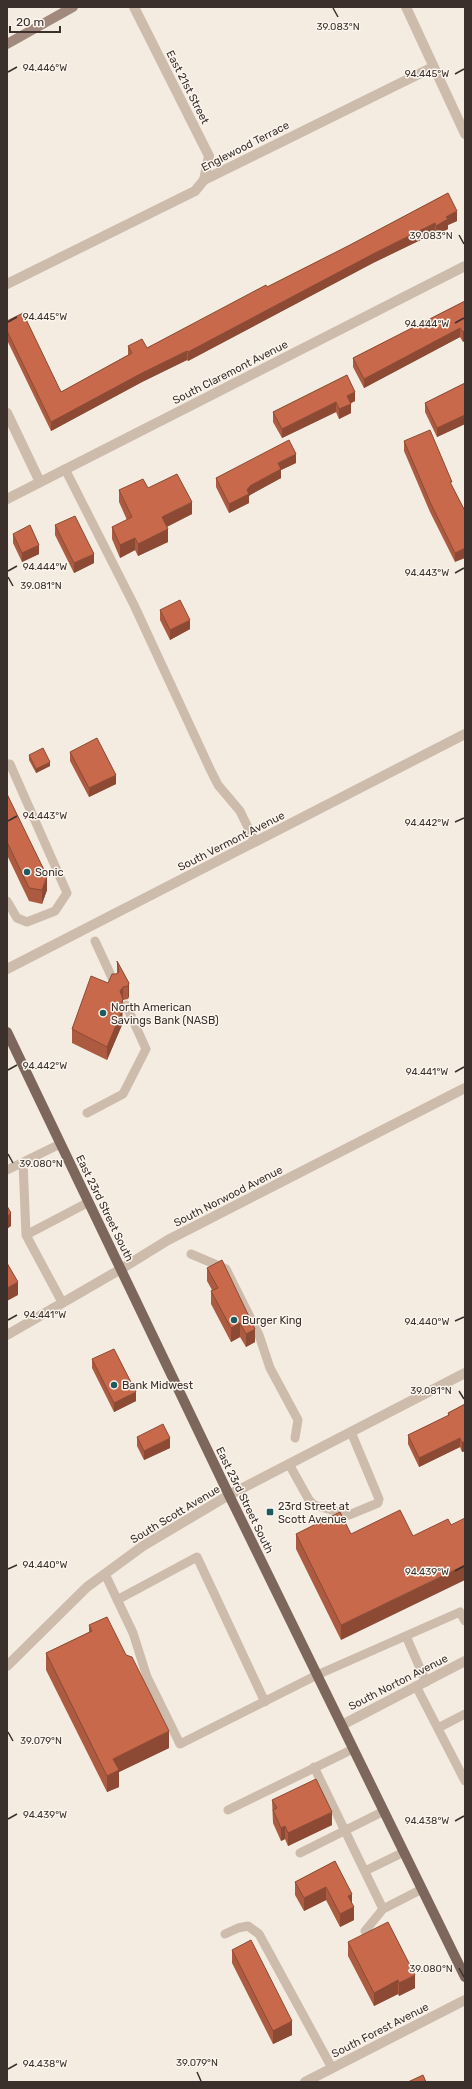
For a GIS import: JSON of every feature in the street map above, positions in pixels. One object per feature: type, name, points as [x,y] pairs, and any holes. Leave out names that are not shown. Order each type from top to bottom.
[{"type":"main road","points":[[7,44],[73,7]]},
{"type":"main road","name":"East 23rd Street South","points":[[7,1032],[229,1495],[465,1977]]},
{"type":"street","name":"East 21st Street","points":[[134,7],[209,156],[204,180]]},
{"type":"street","points":[[406,7],[465,134]]},
{"type":"street","name":"Englewood Terrace","points":[[7,284],[195,191],[204,180],[433,66]]},
{"type":"street","name":"South Claremont Avenue","points":[[7,499],[465,266]]},
{"type":"street","points":[[7,413],[40,482]]},
{"type":"street","name":"South Vermont Avenue","points":[[7,968],[465,734]]},
{"type":"street","name":"South Norwood Avenue","points":[[7,1335],[168,1240],[465,1088]]},
{"type":"street","name":"South Scott Avenue","points":[[7,1666],[87,1587],[143,1546],[229,1495],[465,1373]]},
{"type":"street","name":"South Norton Avenue","points":[[342,1725],[465,1661]]},
{"type":"street","name":"South Forest Avenue","points":[[305,2082],[465,2000]]},
{"type":"lane","points":[[65,469],[134,605],[218,785],[240,811],[255,842]]},
{"type":"lane","points":[[7,764],[10,764],[67,894],[55,911],[27,922],[17,918],[7,901]]},
{"type":"lane","points":[[95,942],[114,982]]},
{"type":"lane","points":[[87,1113],[124,1094],[146,1049],[126,1005]]},
{"type":"lane","points":[[7,1170],[60,1144]]},
{"type":"lane","points":[[23,1162],[26,1235],[62,1302]]},
{"type":"lane","points":[[26,1235],[89,1202]]},
{"type":"lane","points":[[191,1254],[226,1269],[259,1335],[270,1368],[298,1420],[295,1438]]},
{"type":"lane","points":[[289,1464],[309,1500],[314,1505],[349,1515],[356,1514],[378,1503],[379,1499],[351,1432]]},
{"type":"lane","points":[[117,1600],[197,1557],[265,1702]]},
{"type":"lane","points":[[104,1574],[133,1633],[147,1677],[180,1744],[317,1675],[460,1612],[465,1621]]},
{"type":"lane","points":[[406,1636],[426,1682]]},
{"type":"lane","points":[[416,1686],[438,1728],[462,1768],[465,1781]]},
{"type":"lane","points":[[438,1728],[465,1714]]},
{"type":"lane","points":[[228,1810],[353,1748]]},
{"type":"lane","points":[[314,1767],[383,1909]]},
{"type":"lane","points":[[300,1852],[384,1811]]},
{"type":"lane","points":[[365,1871],[404,1852]]},
{"type":"lane","points":[[365,1931],[383,1909],[422,1889]]},
{"type":"lane","points":[[225,1934],[238,1928],[248,1926],[258,1934],[332,2068]]},
{"type":"building","points":[[448,193],[457,211],[446,217],[448,219],[436,226],[435,223],[373,254],[188,352],[187,351],[142,373],[51,422],[7,331],[7,321],[23,313],[61,392],[132,353],[128,346],[142,339],[147,348],[266,285],[267,287]]},
{"type":"building","points":[[465,301],[465,331],[463,332],[460,328],[364,379],[353,358]]},
{"type":"building","points":[[347,375],[355,392],[347,396],[351,404],[339,409],[336,402],[282,429],[273,412]]},
{"type":"building","points":[[465,383],[465,415],[437,428],[425,403]]},
{"type":"building","points":[[430,430],[452,482],[450,482],[465,511],[465,548],[455,553],[430,502],[404,441]]},
{"type":"building","points":[[289,440],[296,454],[278,463],[281,469],[250,486],[247,490],[249,494],[229,504],[216,478]]},
{"type":"building","points":[[177,474],[192,502],[162,517],[168,529],[138,544],[135,538],[120,545],[112,527],[132,517],[119,490],[143,479],[148,488]]},
{"type":"building","points":[[75,516],[94,554],[74,563],[55,525]]},
{"type":"building","points":[[30,525],[39,545],[22,553],[13,534]]},
{"type":"building","points":[[180,600],[190,620],[170,630],[160,610]]},
{"type":"building","points":[[97,738],[116,775],[89,788],[70,752]]},
{"type":"building","points":[[43,748],[50,762],[36,769],[29,755]]},
{"type":"building","name":"Sonic","points":[[7,794],[47,876],[42,890],[29,888],[7,842]]},
{"type":"building","name":"North American Savings Bank (NASB)","points":[[117,961],[129,983],[128,986],[123,987],[120,991],[123,999],[120,1007],[122,1011],[107,1047],[72,1029],[91,976],[108,983],[112,974],[119,972]]},
{"type":"building","points":[[7,1206],[11,1213],[7,1216]]},
{"type":"building","name":"Burger King","points":[[222,1260],[255,1329],[246,1334],[240,1323],[231,1328],[211,1291],[218,1288],[207,1268]]},
{"type":"building","points":[[7,1263],[18,1282],[7,1288]]},
{"type":"building","name":"Bank Midwest","points":[[114,1349],[136,1392],[114,1403],[92,1359]]},
{"type":"building","points":[[465,1404],[465,1441],[462,1443],[460,1438],[419,1458],[408,1435],[449,1415],[448,1413]]},
{"type":"building","points":[[163,1424],[170,1438],[144,1451],[137,1437]]},
{"type":"building","points":[[400,1510],[413,1536],[448,1519],[451,1525],[465,1518],[465,1565],[341,1625],[296,1534],[340,1512],[351,1534]]},
{"type":"building","points":[[107,1617],[126,1655],[132,1657],[169,1731],[113,1759],[119,1770],[107,1776],[46,1653],[92,1631],[89,1625]]},
{"type":"building","points":[[316,1779],[332,1812],[288,1833],[285,1826],[281,1828],[273,1810],[277,1808],[272,1800]]},
{"type":"building","points":[[335,1861],[352,1894],[348,1896],[354,1907],[340,1914],[326,1887],[304,1898],[295,1882]]},
{"type":"building","points":[[388,1922],[415,1975],[399,1983],[398,1980],[374,1993],[348,1942]]},
{"type":"building","points":[[251,1940],[292,2021],[273,2031],[232,1950]]},
{"type":"building","points":[[423,2075],[426,2082],[408,2082]]},
{"type":"place","name":"Sonic","points":[[27,872]]},
{"type":"place","name":"North American Savings Bank (NASB)","points":[[103,1013]]},
{"type":"place","name":"Burger King","points":[[234,1320]]},
{"type":"place","name":"Bank Midwest","points":[[114,1385]]},
{"type":"place","name":"23rd Street at Scott Avenue","points":[[270,1512]]}]
